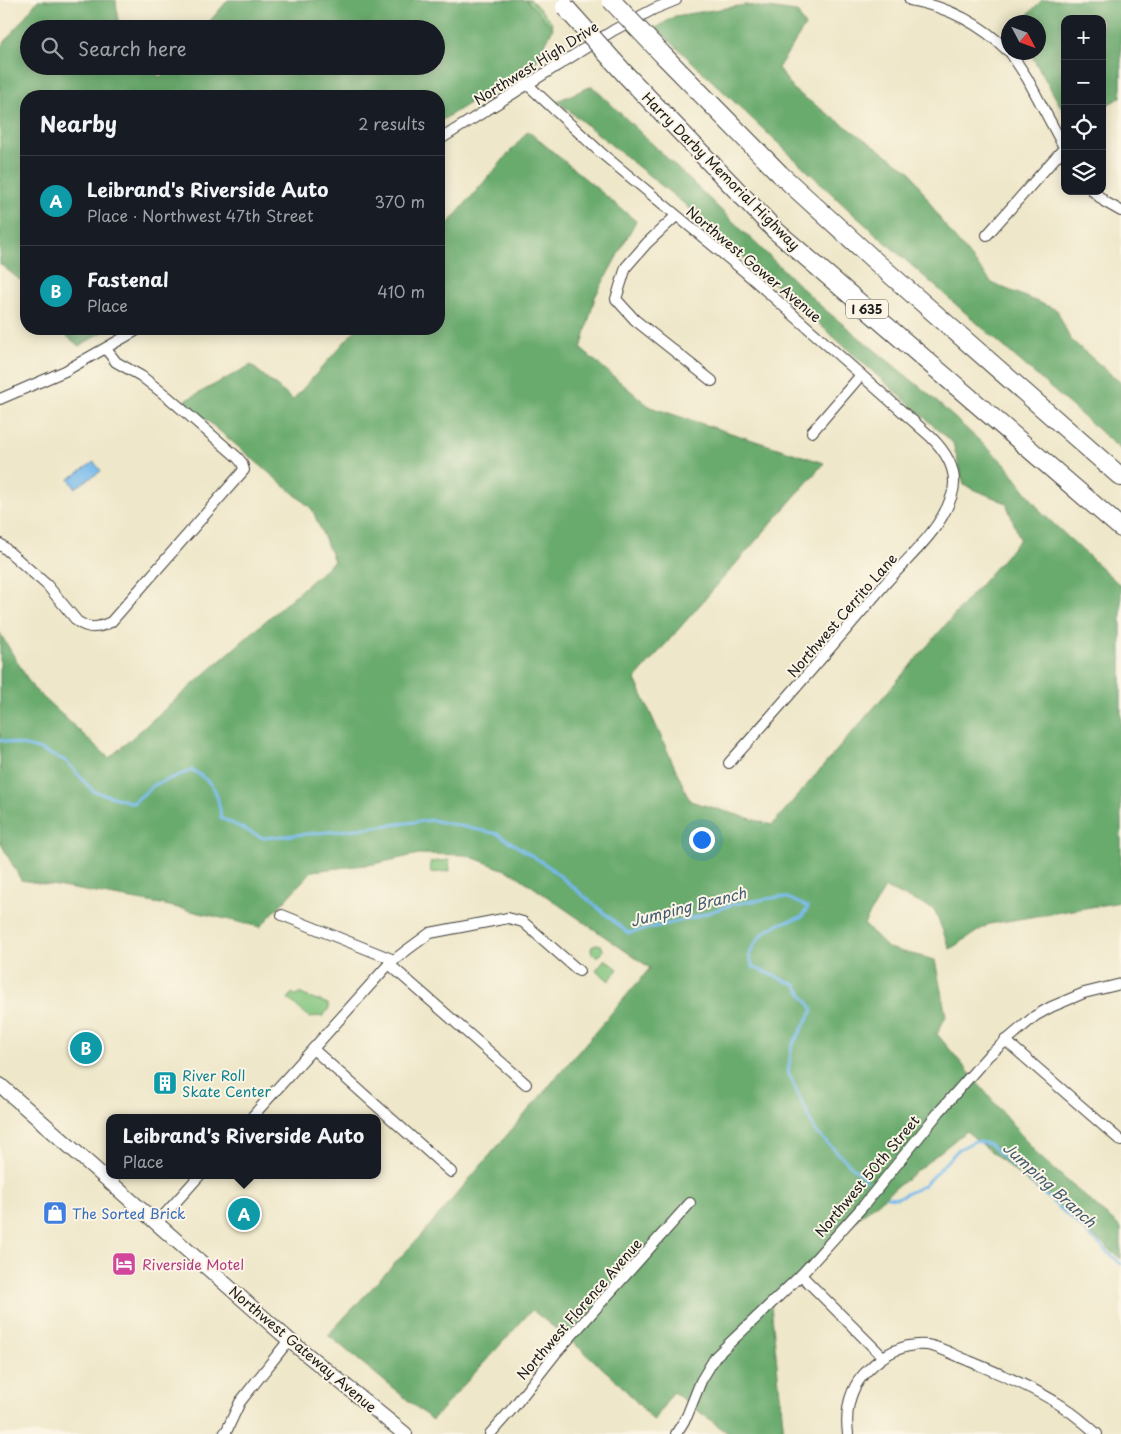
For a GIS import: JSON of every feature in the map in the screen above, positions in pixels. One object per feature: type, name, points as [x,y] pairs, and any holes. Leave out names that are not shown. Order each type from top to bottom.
[{"type":"highway","name":"I 635","points":[[611,0],[780,174],[875,261],[1121,477]]},
{"type":"highway","name":"Harry Darby Memorial Highway","points":[[561,3],[626,75],[776,231],[1121,528]]},
{"type":"main road","name":"Northwest Gateway Avenue","points":[[0,1085],[106,1178]]},
{"type":"main road","name":"Northwest Gateway Avenue","points":[[107,1179],[289,1340],[405,1434]]},
{"type":"street","name":"Northwest High Drive","points":[[445,136],[614,30],[676,0]]},
{"type":"street","points":[[910,0],[942,8],[958,15],[992,36],[1001,44]]},
{"type":"street","points":[[1015,60],[1028,78],[1061,143]]},
{"type":"street","name":"Northwest Gower Avenue","points":[[527,84],[600,152],[746,272],[939,445],[948,458],[953,473]]},
{"type":"street","points":[[987,235],[1063,150]]},
{"type":"street","points":[[1097,195],[1105,202],[1121,211]]},
{"type":"street","points":[[676,216],[647,243],[626,267],[616,299],[635,320],[712,381]]},
{"type":"street","points":[[0,399],[65,371],[129,335]]},
{"type":"street","points":[[0,544],[47,585],[77,621],[89,627],[98,628],[111,622],[244,470],[242,463],[237,457],[141,376],[116,362],[106,349]]},
{"type":"street","points":[[812,432],[861,375]]},
{"type":"street","name":"Northwest Cerrito Lane","points":[[729,762],[792,694],[894,573],[924,543],[952,495],[953,473]]},
{"type":"street","points":[[282,915],[392,962],[526,1084]]},
{"type":"street","points":[[255,1114],[392,962],[430,933],[510,918],[523,922],[579,971]]},
{"type":"street","name":"Northwest 50th Street","points":[[676,1434],[687,1416],[700,1381],[716,1356],[801,1275],[864,1205],[958,1089],[988,1056],[1035,1016],[1068,998],[1084,992],[1121,984]]},
{"type":"street","points":[[1005,1040],[1121,1141]]},
{"type":"street","points":[[313,1049],[451,1172]]},
{"type":"street","points":[[157,1223],[196,1179]]},
{"type":"street","name":"Northwest Florence Avenue","points":[[490,1434],[512,1410],[556,1353],[690,1203]]},
{"type":"street","points":[[801,1275],[882,1356]]},
{"type":"street","points":[[224,1434],[240,1402],[289,1340]]},
{"type":"street","points":[[848,1434],[846,1414],[850,1396],[860,1376],[882,1356],[903,1347],[927,1345],[950,1353],[1041,1394],[1061,1405],[1097,1434]]},
{"type":"green space","points":[[38,0],[116,0],[118,20],[22,20]]},
{"type":"green space","points":[[228,0],[526,0],[553,28],[537,61],[445,118],[445,90],[20,90],[20,280],[0,264],[0,48],[20,23],[20,75],[158,75],[160,77],[162,75],[445,75],[445,20],[211,20]]},
{"type":"green space","points":[[526,0],[531,0],[551,21],[553,28]]},
{"type":"green space","points":[[1042,0],[1121,0],[1121,97],[1106,106],[1106,15],[1061,15],[1061,107],[1034,60],[1046,60],[1046,15],[1028,15]]},
{"type":"green space","points":[[745,5],[797,12],[805,26],[778,68],[795,91],[910,171],[942,222],[992,283],[1057,310],[1070,339],[1121,383],[1121,450],[851,212],[656,28],[675,16]]},
{"type":"green space","points":[[592,86],[823,308],[925,391],[1005,464],[1042,513],[1121,586],[1121,902],[989,924],[950,949],[934,909],[885,888],[864,924],[888,948],[935,960],[946,1016],[937,1034],[1038,1155],[1121,1228],[1121,1259],[966,1131],[834,1238],[771,1305],[784,1434],[729,1434],[673,1392],[654,1421],[618,1382],[581,1349],[532,1310],[432,1420],[328,1335],[425,1231],[650,968],[513,873],[466,855],[419,854],[374,864],[312,871],[260,927],[161,904],[21,880],[0,842],[0,633],[33,688],[109,758],[334,561],[312,509],[184,401],[251,365],[293,400],[351,335],[445,335],[445,227],[528,131],[636,221],[595,297],[581,349],[650,407],[824,463],[635,679],[690,801],[772,825],[1020,539],[1006,503],[964,485],[953,443],[683,203],[557,101]]},
{"type":"green space","points":[[65,335],[98,335],[79,346]]},
{"type":"green space","points":[[449,860],[450,871],[431,873],[430,862]]},
{"type":"green space","points":[[599,944],[602,945],[602,955],[595,956],[592,955],[591,948],[592,945]]},
{"type":"green space","points":[[605,959],[618,969],[609,981],[596,970]]},
{"type":"green space","points":[[292,993],[297,996],[299,993],[324,1002],[328,1004],[329,1009],[323,1016],[309,1017],[288,999]]},
{"type":"water","points":[[94,462],[101,471],[75,488],[69,479]]},
{"type":"waterway","name":"Jumping Branch","points":[[0,740],[38,749],[66,761],[93,791],[133,803],[154,785],[192,770],[211,784],[217,795],[221,818],[263,838],[432,820],[498,834],[548,866],[628,933],[689,919],[734,904],[779,897],[788,898],[808,907],[802,917],[770,928],[759,939],[749,955],[753,967],[796,985],[813,1010],[792,1046],[788,1072],[815,1131],[866,1180]]},
{"type":"waterway","name":"Jumping Branch","points":[[887,1197],[897,1198],[923,1186],[959,1149],[975,1141],[989,1144],[1121,1264]]},
{"type":"place","name":"Fastenal","points":[[86,1048]]},
{"type":"place","name":"River Roll Skate Center","points":[[165,1083]]},
{"type":"place","name":"The Sorted Brick","points":[[55,1213]]},
{"type":"place","name":"Leibrand's Riverside Auto","points":[[244,1214]]},
{"type":"place","name":"Riverside Motel","points":[[124,1264]]}]
